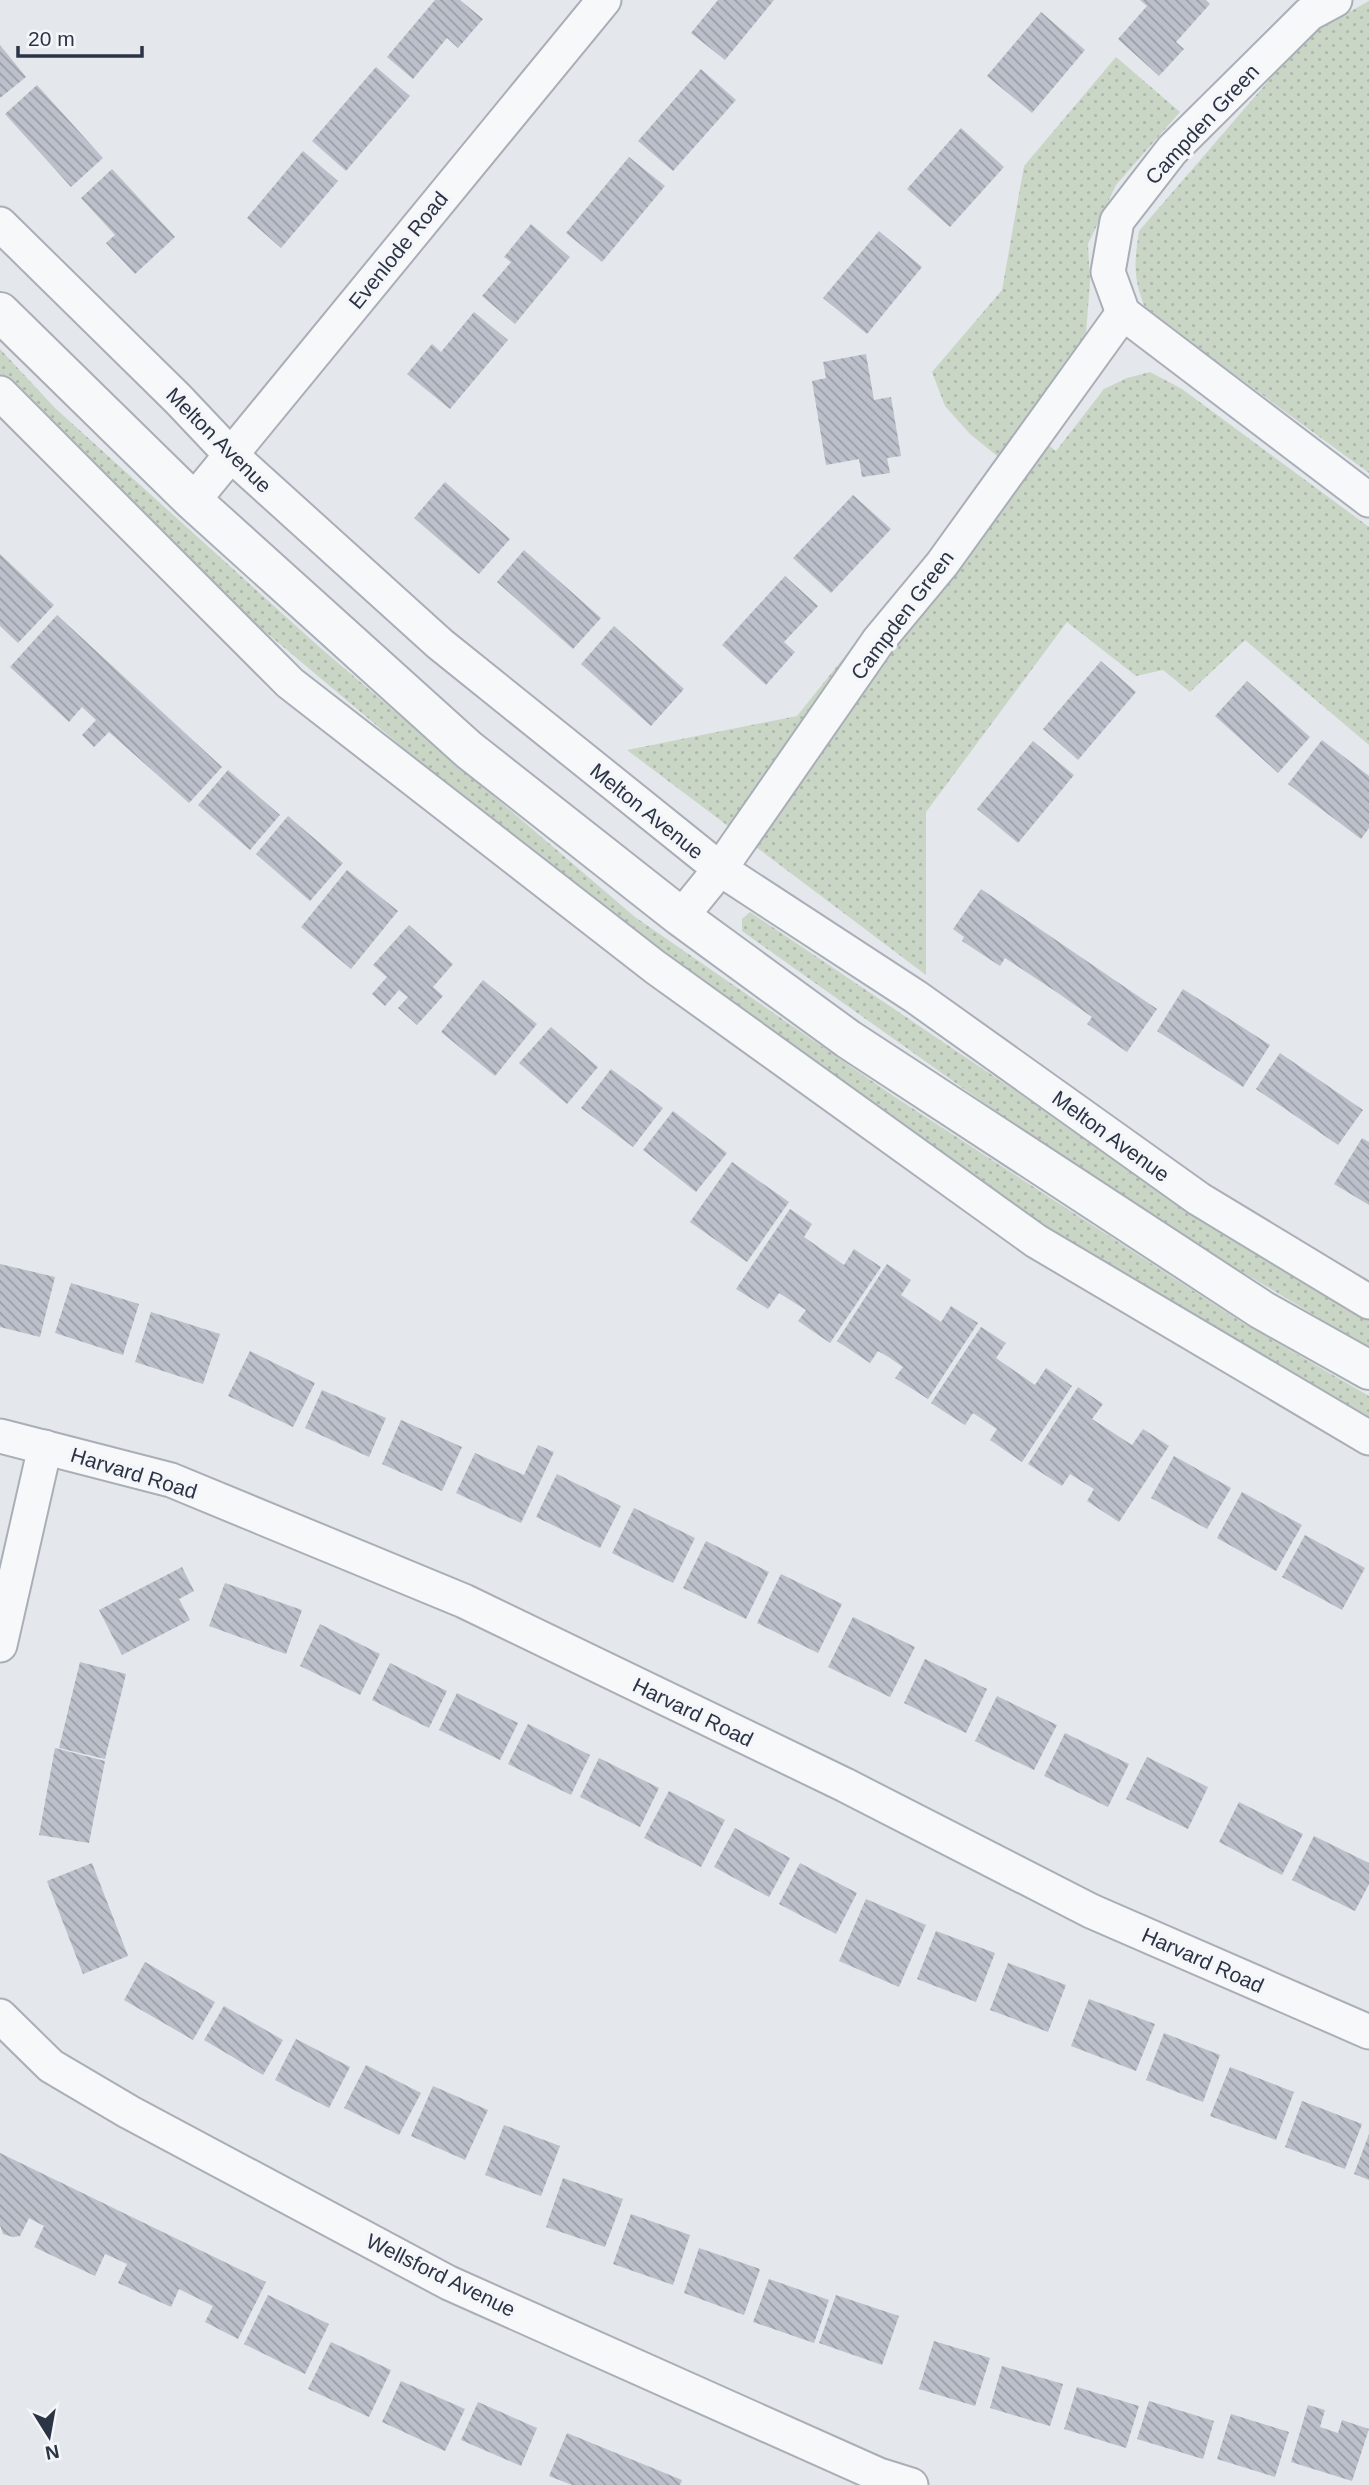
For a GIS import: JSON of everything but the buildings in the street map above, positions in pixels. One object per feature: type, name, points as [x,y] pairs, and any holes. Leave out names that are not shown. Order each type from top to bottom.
[{"type":"street","name":"Evenlode Road","points":[[193,501],[604,0]]},
{"type":"street","name":"Campden Green","points":[[681,917],[720,869],[879,640],[942,564],[1123,313],[1108,272],[1117,221],[1182,140],[1309,14],[1335,0]]},
{"type":"street","name":"Melton Avenue","points":[[0,224],[178,399],[230,454],[440,644],[720,869],[916,997],[1199,1199],[1369,1302]]},
{"type":"street","points":[[0,312],[193,501],[469,750],[681,917],[848,1039],[1262,1310],[1369,1370]]},
{"type":"street","points":[[1123,313],[1369,499]]},
{"type":"street","points":[[0,393],[290,683],[655,967],[1036,1241],[1369,1438]]},
{"type":"street","name":"Harvard Road","points":[[0,1436],[171,1480],[464,1601],[845,1786],[1091,1911],[1369,2032]]},
{"type":"street","points":[[0,1645],[44,1447]]},
{"type":"street","name":"Wellsford Avenue","points":[[0,2016],[51,2066],[129,2112],[449,2283],[879,2475],[911,2485]]},
{"type":"green space","points":[[1369,1],[1369,473],[1146,310],[1137,280],[1136,262],[1139,231],[1308,35]]},
{"type":"green space","points":[[1116,57],[1180,112],[1116,185],[1088,244],[1090,282],[1086,333],[1022,424],[1056,451],[1104,389],[1127,378],[1150,372],[1182,389],[1369,527],[1369,745],[1245,640],[1190,692],[1163,670],[1136,676],[1067,622],[926,812],[926,975],[627,750],[797,716],[1002,460],[970,434],[945,406],[932,372],[1002,290],[1024,166]]},
{"type":"green space","points":[[0,349],[55,408],[316,644],[635,917],[895,1097],[1240,1321],[1369,1396],[1369,1424],[1069,1242],[882,1117],[559,879],[217,591],[0,384]]},
{"type":"green space","points":[[750,912],[1163,1190],[1369,1315],[1369,1348],[1159,1222],[1022,1130],[742,931],[742,919]]}]
